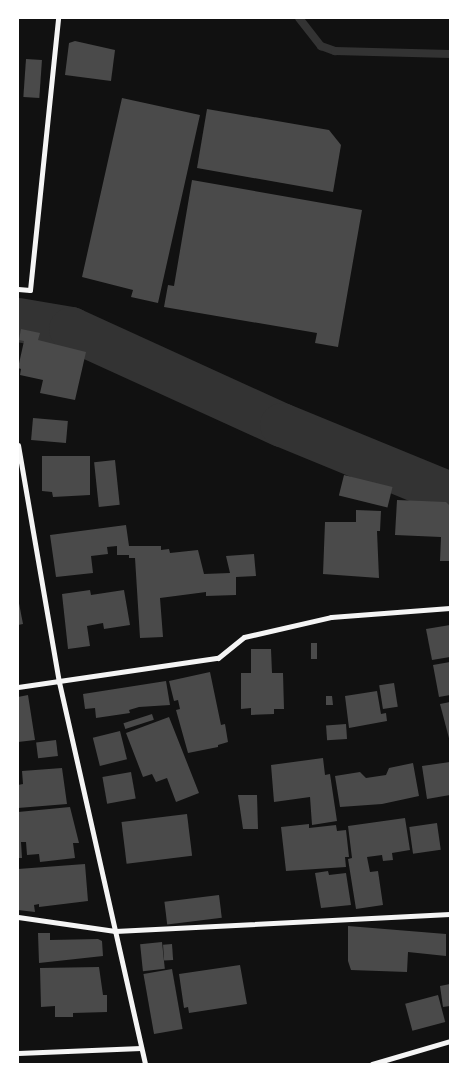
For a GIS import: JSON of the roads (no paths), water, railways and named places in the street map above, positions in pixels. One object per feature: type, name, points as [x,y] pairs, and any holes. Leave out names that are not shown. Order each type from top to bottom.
[{"type":"street","points":[[18,289],[30,290],[58,18]]},
{"type":"street","points":[[18,445],[59,682],[145,1064]]},
{"type":"street","points":[[18,687],[218,658],[244,637],[331,617],[450,608]]},
{"type":"street","points":[[18,917],[115,931],[450,914]]},
{"type":"street","points":[[372,1064],[450,1041]]},
{"type":"street","points":[[18,1053],[142,1048]]},
{"type":"waterway","points":[[299,18],[321,46],[335,51],[450,54]]},
{"type":"waterway","points":[[18,320],[71,329],[282,425],[450,494]]}]
